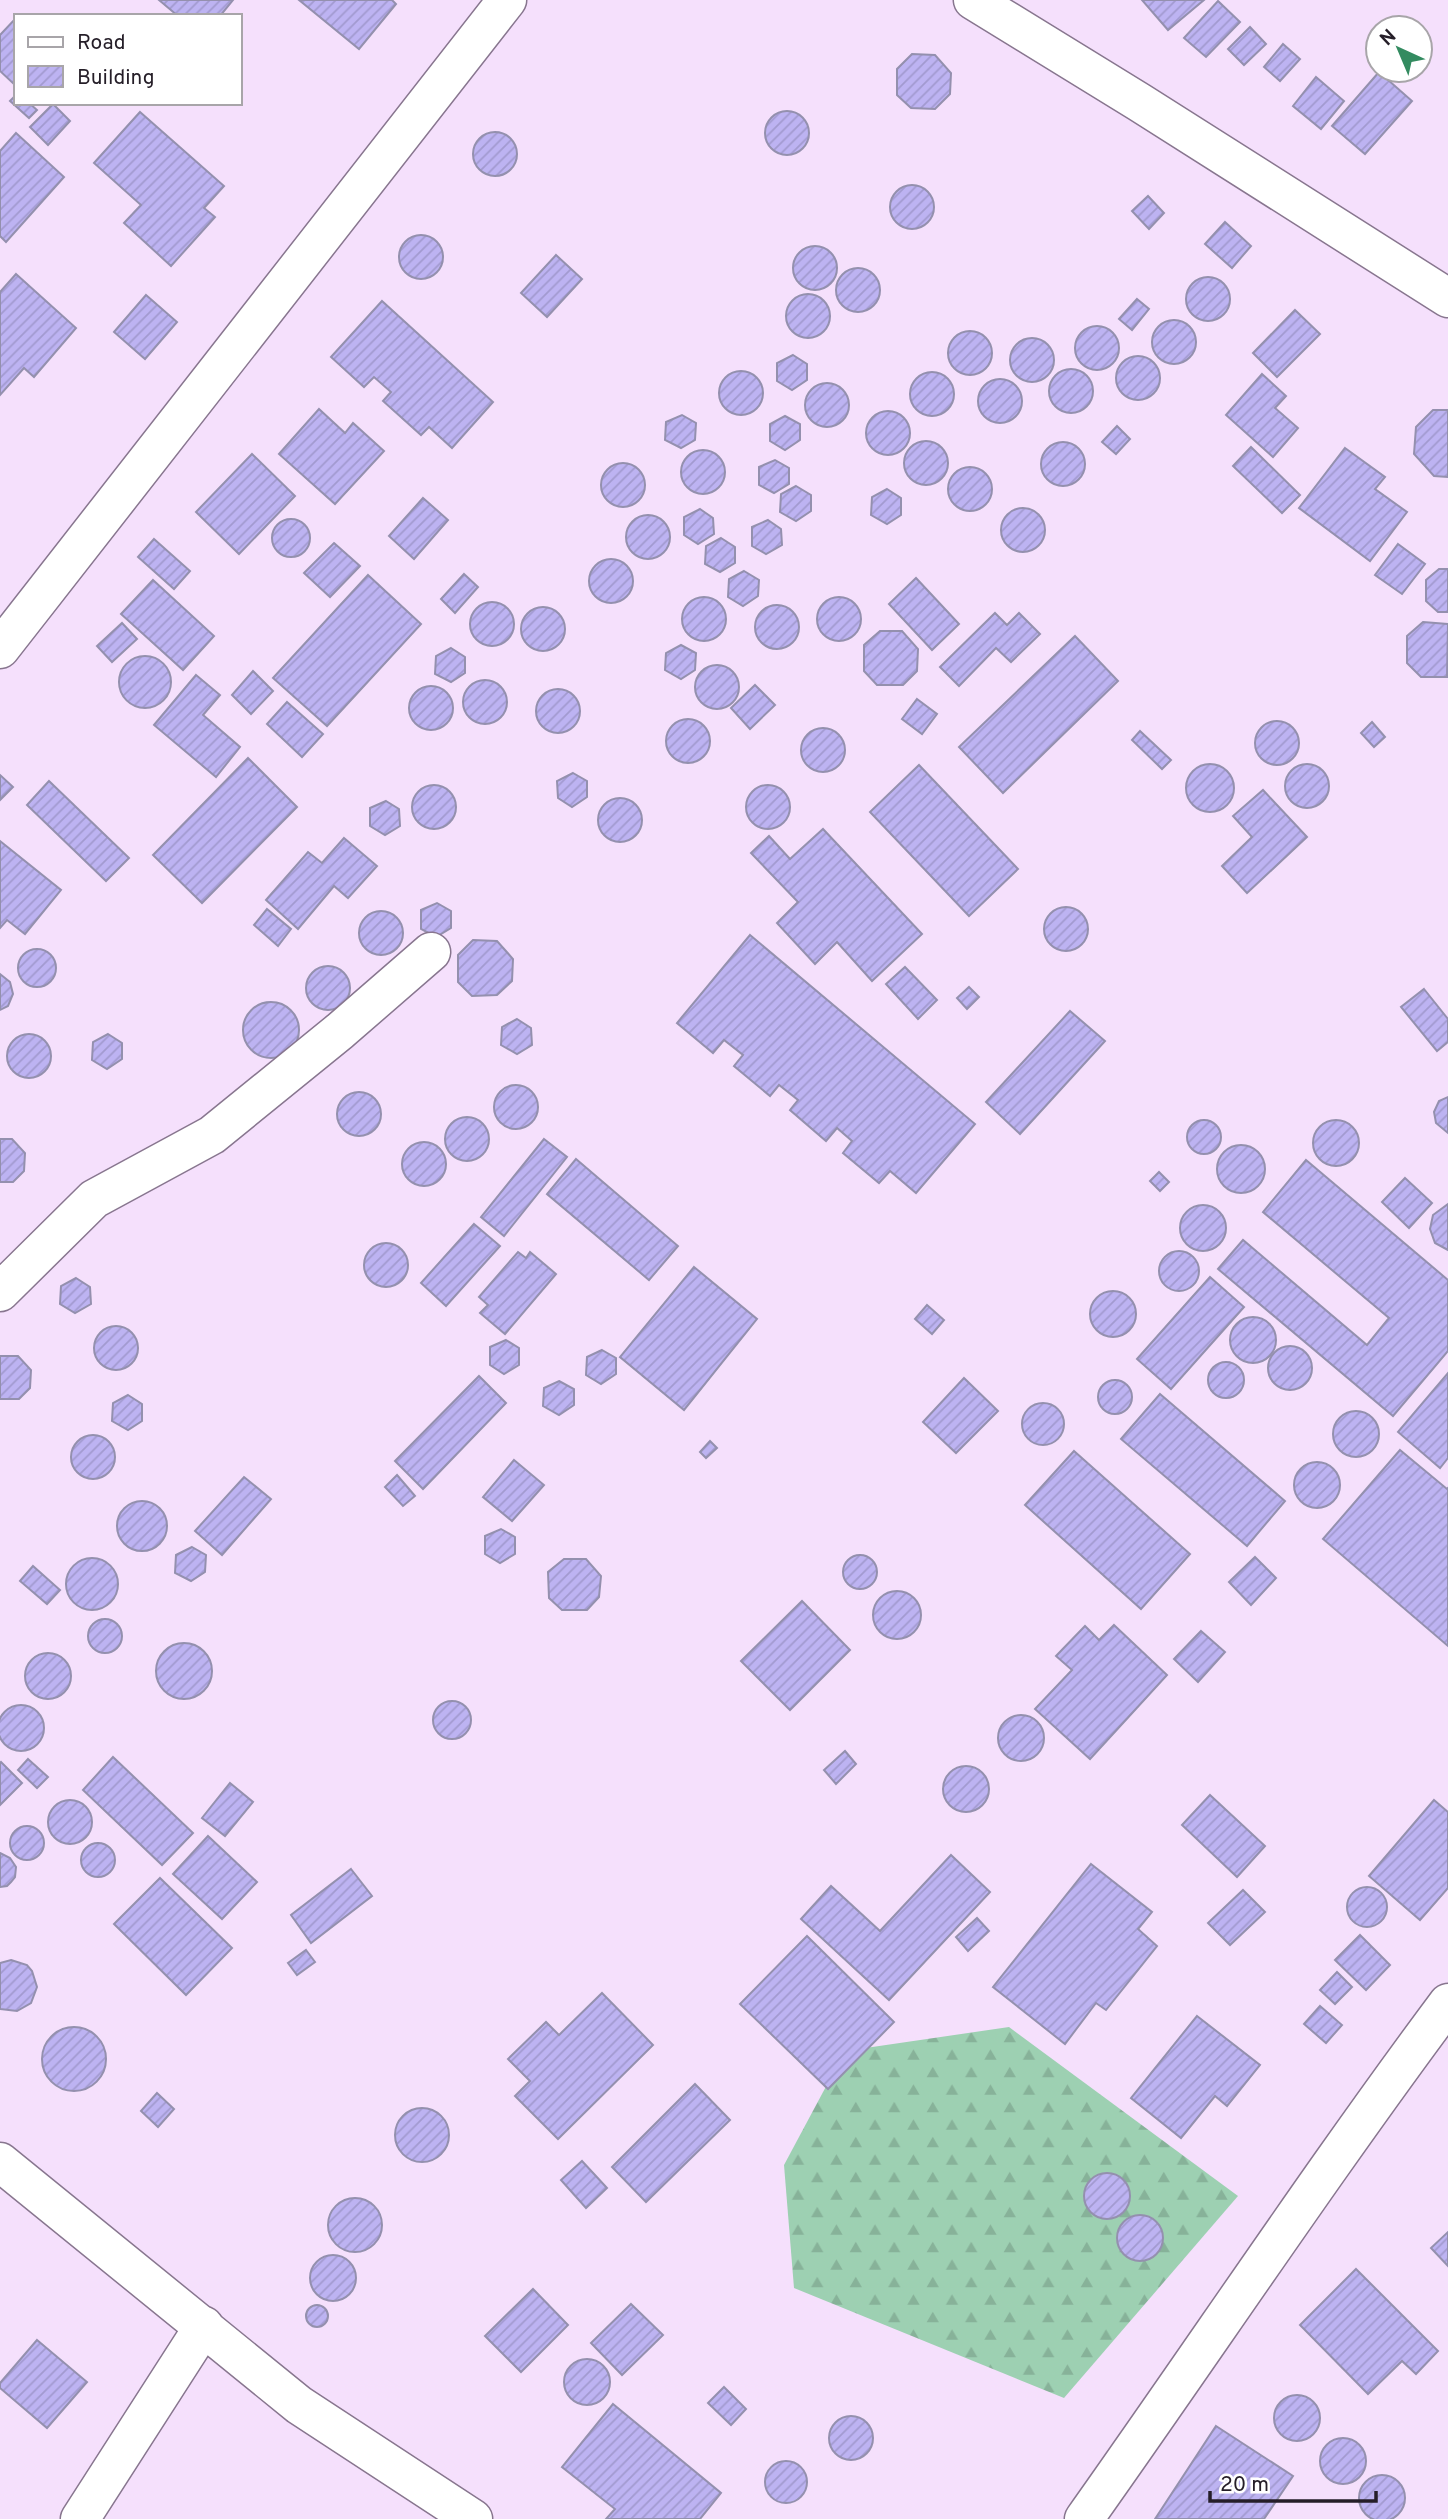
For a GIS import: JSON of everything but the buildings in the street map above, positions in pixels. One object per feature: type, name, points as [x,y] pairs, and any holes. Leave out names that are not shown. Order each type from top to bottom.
[{"type":"street","points":[[0,649],[507,0]]},
{"type":"street","points":[[973,0],[1448,298]]},
{"type":"street","points":[[0,1292],[94,1199],[212,1135],[340,1031],[431,952]]},
{"type":"street","points":[[1084,2519],[1322,2175],[1448,2003]]},
{"type":"street","points":[[0,2162],[299,2405],[473,2519]]},
{"type":"street","points":[[80,2519],[204,2326]]},
{"type":"green space","points":[[1009,2027],[1238,2196],[1064,2398],[794,2288],[784,2165],[845,2051]]}]
